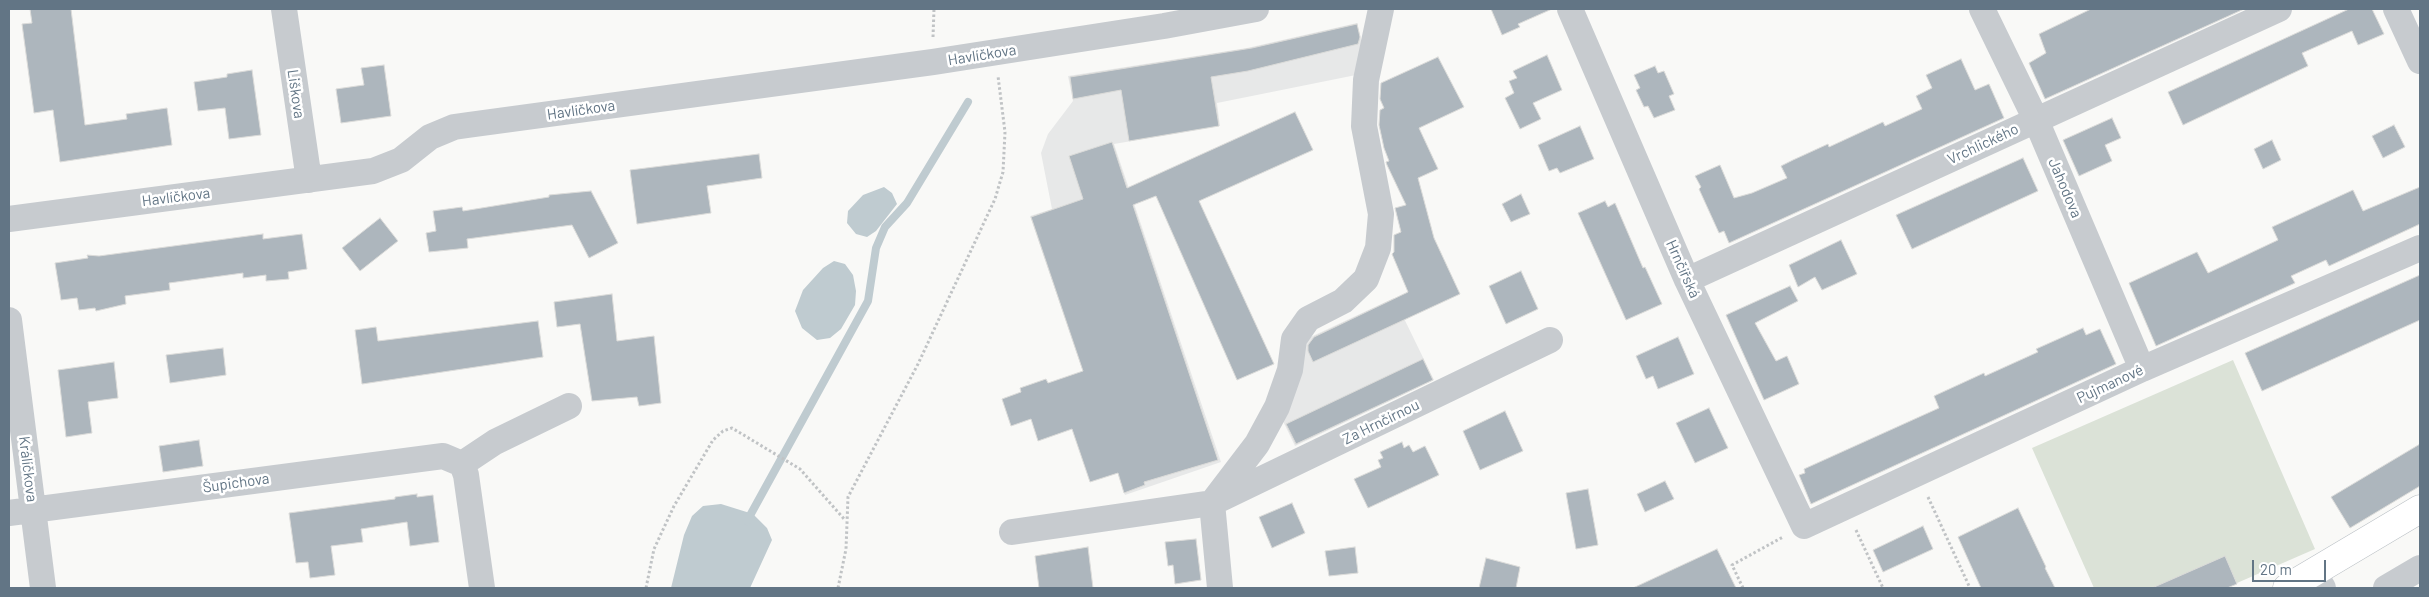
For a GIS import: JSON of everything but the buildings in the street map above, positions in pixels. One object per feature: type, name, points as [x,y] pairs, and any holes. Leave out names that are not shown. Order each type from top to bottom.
[{"type":"main road","points":[[2287,588],[2318,581],[2420,509]]},
{"type":"street","name":"Liškova","points":[[284,9],[309,180]]},
{"type":"street","name":"Havlíčkova","points":[[9,219],[309,180],[384,168],[401,160],[430,137],[454,127],[995,53],[1163,17],[1256,9]]},
{"type":"street","points":[[1220,588],[1212,503],[1257,444],[1277,407],[1290,370],[1294,339],[1308,319],[1343,301],[1366,279],[1378,248],[1381,214],[1364,126],[1366,80],[1381,9]]},
{"type":"street","name":"Hrnčířská","points":[[1570,9],[1687,280],[1804,526]]},
{"type":"street","name":"Jahodova","points":[[1982,9],[2036,120],[2142,369]]},
{"type":"street","name":"Vrchlického","points":[[1687,280],[2279,9]]},
{"type":"street","points":[[2396,9],[2420,61]]},
{"type":"street","name":"Pujmanové","points":[[1804,526],[2142,369],[2420,248]]},
{"type":"street","name":"Králíčkova","points":[[9,320],[21,512],[43,588]]},
{"type":"street","name":"Za Hrnčírnou","points":[[1012,532],[1212,503],[1550,340]]},
{"type":"street","points":[[482,588],[466,475],[462,464],[495,442],[569,406]]},
{"type":"street","name":"Šupichova","points":[[21,512],[444,456],[462,464]]},
{"type":"street","points":[[2386,588],[2420,568]]},
{"type":"path","points":[[838,588],[846,549],[848,497],[918,364],[995,199],[1003,172],[1005,132],[995,53]]},
{"type":"path","points":[[646,588],[654,548],[674,506],[713,440],[723,431],[732,428],[800,469],[846,520]]},
{"type":"path","points":[[1917,474],[1970,588]]},
{"type":"path","points":[[1844,507],[1883,588]]},
{"type":"path","points":[[1743,588],[1732,566],[1804,526]]},
{"type":"shaded area","points":[[1357,23],[1362,43],[1356,75],[1217,103],[1220,126],[1114,144],[1221,462],[1125,495],[1030,216],[1052,209],[1041,153],[1048,134],[1073,101],[1068,76],[1247,48]]},
{"type":"shaded area","points":[[884,187],[892,193],[897,204],[876,231],[867,237],[856,234],[847,223],[848,211],[863,195]]},
{"type":"shaded area","points":[[834,261],[845,264],[853,275],[856,291],[855,305],[841,329],[830,338],[817,340],[802,328],[795,311],[803,290],[823,268]]},
{"type":"shaded area","points":[[1394,298],[1434,380],[1295,446],[1280,415],[1302,341]]},
{"type":"shaded area","points":[[2233,360],[2315,549],[2237,583],[2180,576],[2185,588],[2094,588],[2032,448]]},
{"type":"shaded area","points":[[721,504],[753,514],[767,528],[772,540],[750,588],[671,588],[684,535],[692,516],[703,506]]},
{"type":"waterway","points":[[747,521],[868,301],[876,248],[885,227],[907,203],[968,102]]}]
